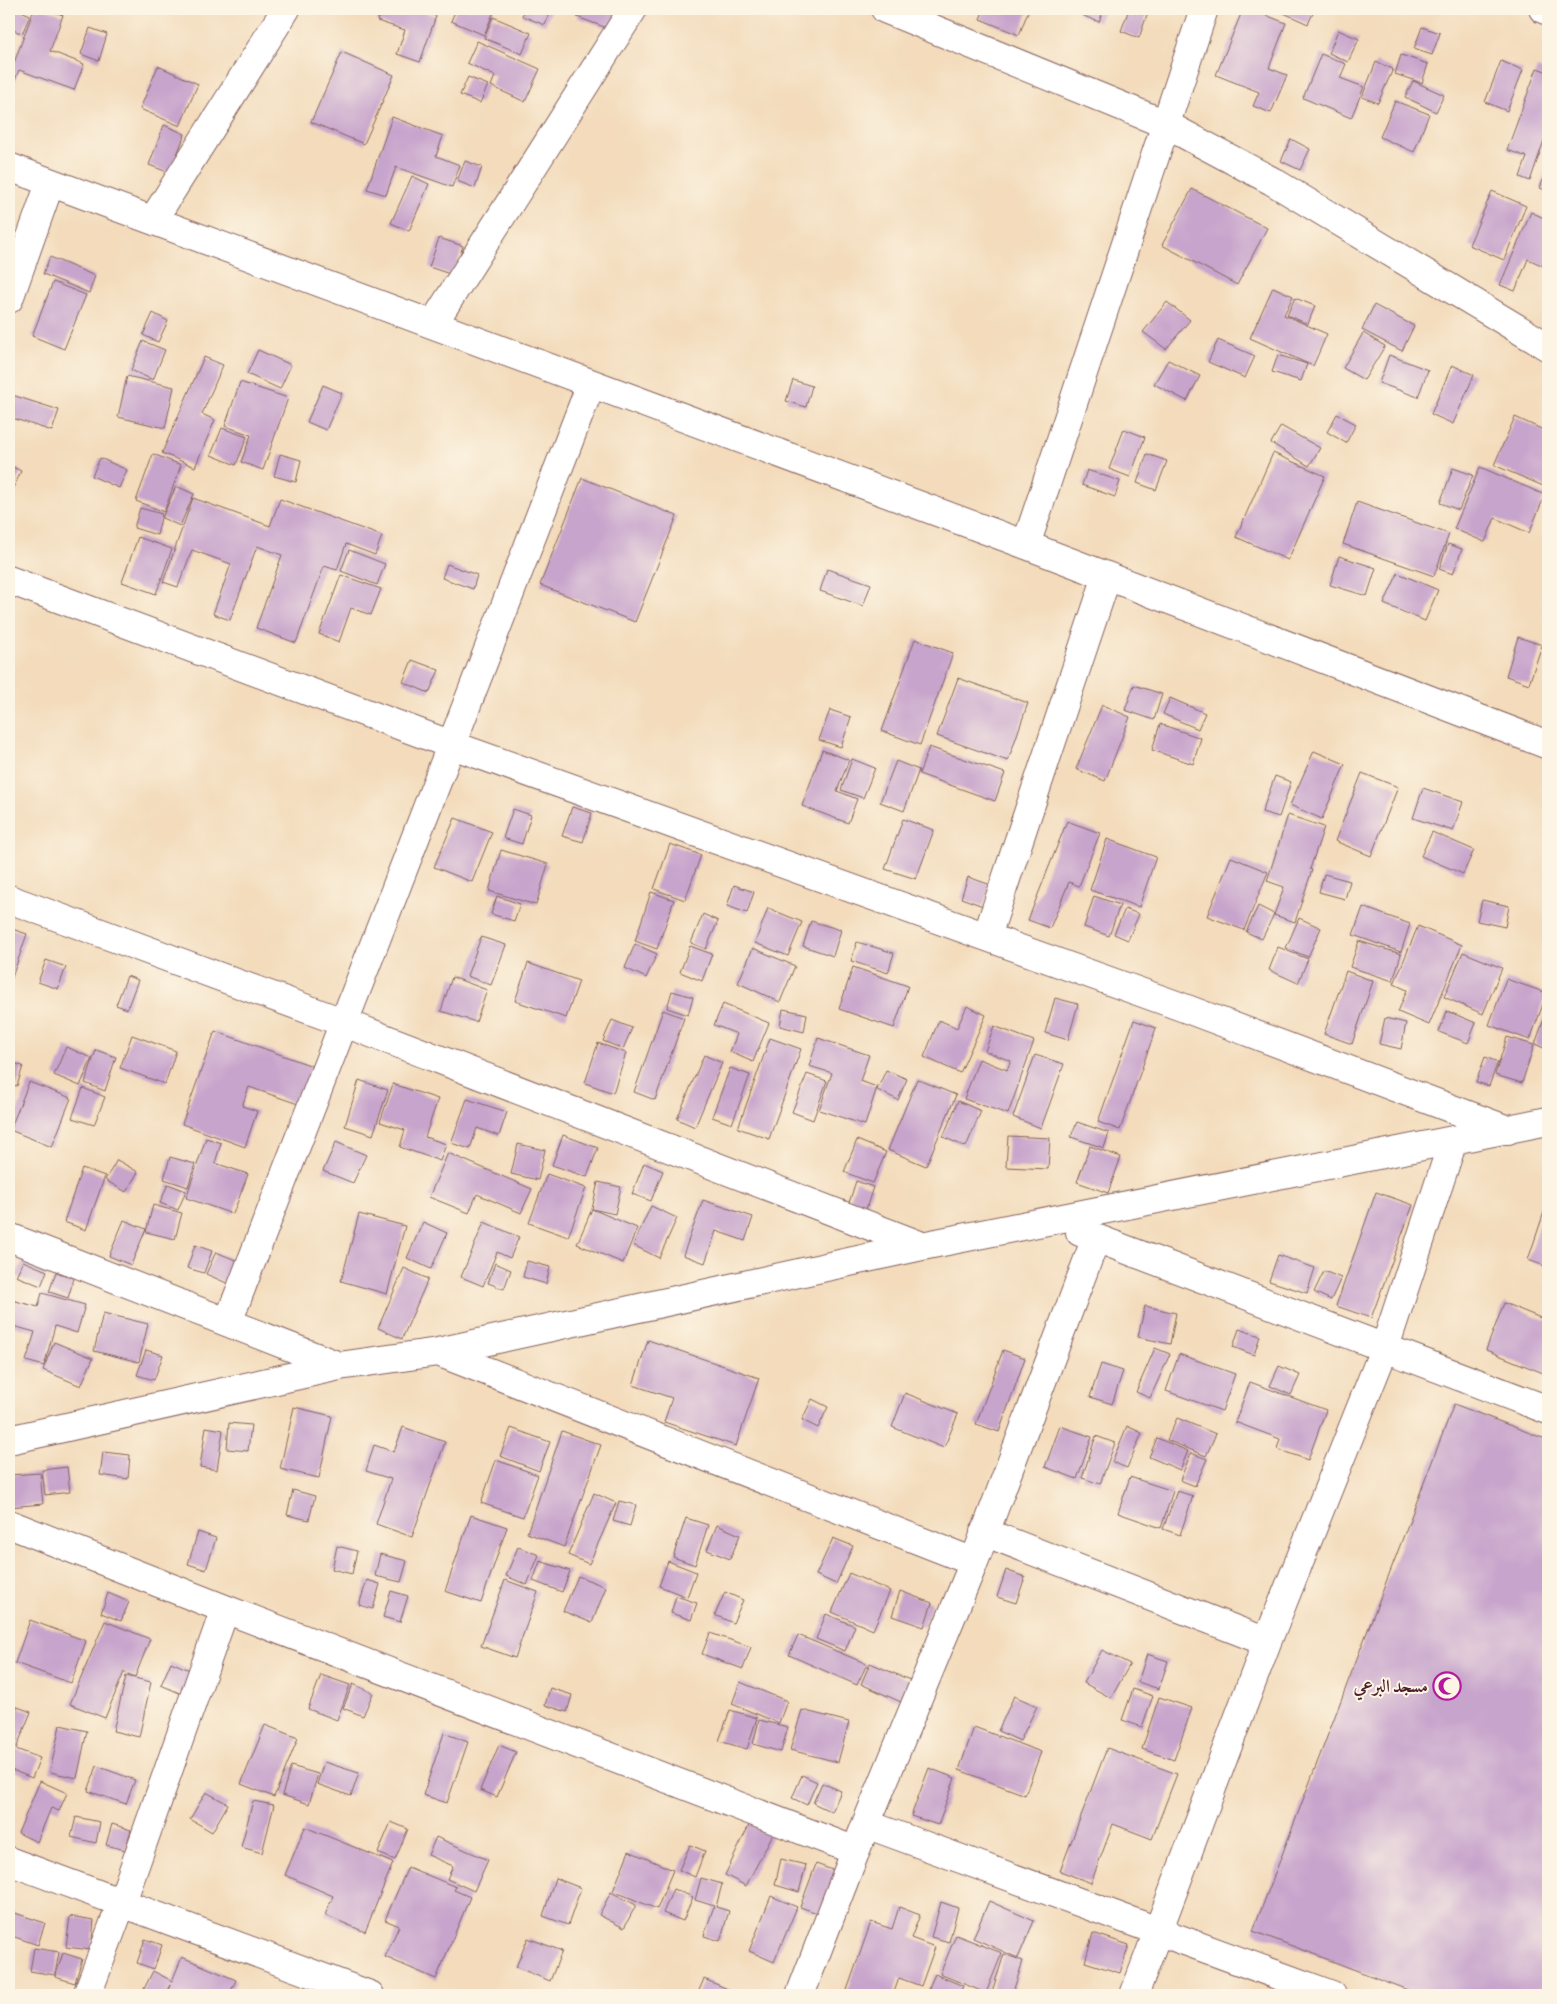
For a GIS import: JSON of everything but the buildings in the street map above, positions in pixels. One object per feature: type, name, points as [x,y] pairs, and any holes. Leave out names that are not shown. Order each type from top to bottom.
[{"type":"street","points":[[153,220],[286,9]]},
{"type":"street","points":[[433,324],[633,9]]},
{"type":"street","points":[[885,9],[1165,124],[1272,181],[1548,347]]},
{"type":"street","points":[[1026,545],[1204,9]]},
{"type":"street","points":[[1543,9],[1548,11]]},
{"type":"street","points":[[9,167],[1026,545],[1548,745]]},
{"type":"street","points":[[9,299],[50,183]]},
{"type":"street","points":[[228,1322],[591,384]]},
{"type":"street","points":[[987,936],[1107,576]]},
{"type":"street","points":[[9,580],[452,745],[987,936],[1508,1130]]},
{"type":"street","points":[[9,899],[345,1023],[922,1246]]},
{"type":"street","points":[[9,1440],[339,1366],[438,1352],[922,1246],[1054,1222],[1548,1121]]},
{"type":"street","points":[[1134,1995],[1160,1932],[1267,1642],[1385,1347],[1453,1141]]},
{"type":"street","points":[[1054,1222],[1548,1410]]},
{"type":"street","points":[[9,1237],[339,1366]]},
{"type":"street","points":[[800,1995],[866,1824],[974,1562],[1096,1238]]},
{"type":"street","points":[[438,1352],[974,1562]]},
{"type":"street","points":[[9,1524],[225,1609],[856,1851]]},
{"type":"street","points":[[984,1532],[1267,1642]]},
{"type":"street","points":[[87,1995],[122,1902],[225,1609]]},
{"type":"street","points":[[866,1824],[1332,1995]]},
{"type":"street","points":[[9,1861],[370,1995]]},
{"type":"place","name":"مسجد البرعي","points":[[1447,1686]]}]
